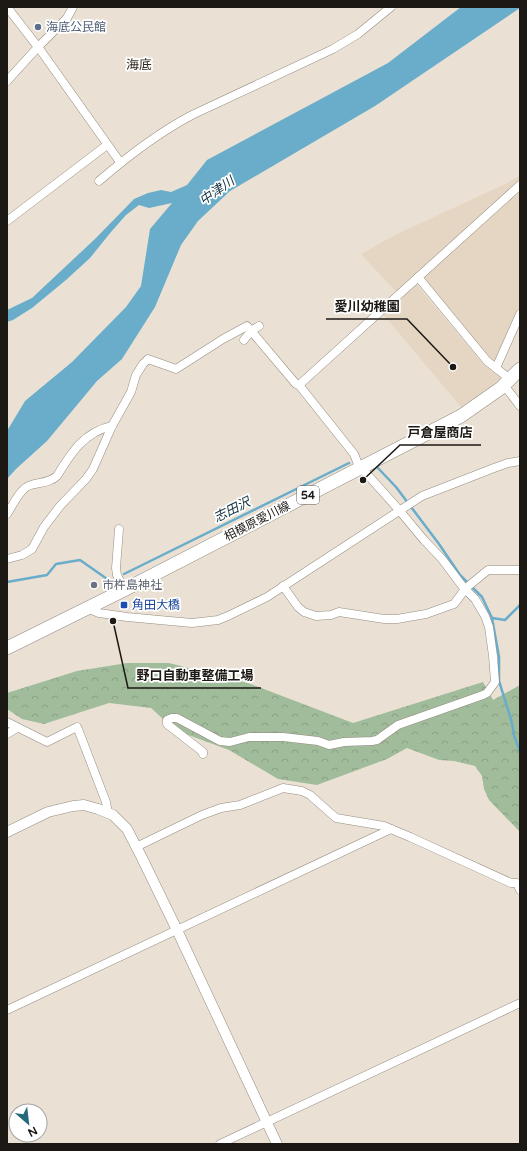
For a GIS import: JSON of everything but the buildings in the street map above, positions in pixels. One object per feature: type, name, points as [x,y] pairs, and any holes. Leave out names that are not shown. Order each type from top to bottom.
[{"type":"main road","name":"相模原愛川線","points":[[7,648],[124,590],[461,416],[507,382],[520,369]]},
{"type":"street","points":[[7,7],[38,47],[120,162]]},
{"type":"street","points":[[7,81],[67,18],[73,7]]},
{"type":"street","points":[[99,181],[120,162],[170,127],[192,114],[333,49],[358,34],[391,7]]},
{"type":"street","points":[[7,221],[107,145]]},
{"type":"street","points":[[298,385],[520,185]]},
{"type":"street","points":[[418,277],[487,361],[496,368],[507,382],[520,406]]},
{"type":"street","points":[[496,368],[520,314]]},
{"type":"street","points":[[7,559],[22,555],[32,548],[44,527],[56,511],[86,479],[93,469],[112,426],[131,392],[136,375],[148,359],[176,368],[247,326],[298,385],[354,454],[358,464],[401,508],[424,540],[475,599],[481,608],[489,627],[495,682],[487,693],[398,725],[377,740],[344,742],[329,746],[318,741],[283,736],[249,737],[226,742],[220,741],[177,718],[167,720],[167,724],[203,752],[203,754]]},
{"type":"street","points":[[244,340],[251,331],[259,326]]},
{"type":"street","points":[[7,514],[26,487],[53,480],[78,445],[96,431],[112,426]]},
{"type":"street","points":[[87,608],[99,613],[127,617],[192,623],[228,616],[267,598],[401,508],[422,496],[508,463],[520,461]]},
{"type":"street","points":[[119,530],[116,568],[117,575],[124,590]]},
{"type":"street","points":[[283,586],[298,607],[304,612],[316,616],[331,615],[339,612],[384,619],[397,619],[426,614],[454,604],[466,588],[488,570],[520,570]]},
{"type":"street","points":[[7,722],[48,742],[76,727],[106,802],[108,813]]},
{"type":"street","points":[[7,734],[17,728]]},
{"type":"street","points":[[136,847],[202,814],[221,808],[240,806],[283,788],[302,791],[310,795],[336,818],[384,826],[511,883],[519,885]]},
{"type":"street","points":[[7,832],[48,812],[64,807],[84,805],[113,815],[127,828],[177,930],[277,1144]]},
{"type":"street","points":[[7,1010],[391,829]]},
{"type":"street","points":[[220,1144],[520,1003]]},
{"type":"shaded area","points":[[520,176],[520,179],[396,292],[361,254],[395,235]]},
{"type":"shaded area","points":[[520,188],[520,306],[496,359],[492,361],[424,281],[424,276]]},
{"type":"shaded area","points":[[416,284],[483,364],[501,376],[501,378],[488,389],[461,407],[383,314]]},
{"type":"green space","points":[[127,663],[169,663],[248,683],[353,723],[483,682],[493,700],[520,685],[520,832],[489,800],[484,789],[482,776],[475,766],[454,761],[439,760],[407,748],[387,759],[317,785],[278,779],[229,750],[175,730],[151,708],[109,703],[44,724],[22,719],[7,709],[7,693],[77,671]]},
{"type":"water","name":"中津川","points":[[461,7],[520,8],[375,106],[230,191],[198,221],[181,245],[155,307],[122,359],[97,381],[47,441],[7,479],[7,431],[25,401],[72,362],[126,307],[141,286],[150,229],[172,203],[149,208],[139,205],[126,215],[90,258],[32,308],[7,322],[7,310],[32,298],[96,238],[134,199],[148,193],[161,190],[171,192],[187,185],[207,160],[388,63]]},
{"type":"waterway","name":"志田沢","points":[[124,574],[349,463]]},
{"type":"waterway","name":"志田沢","points":[[377,467],[396,487],[439,544],[460,575],[482,597],[492,618],[499,657],[499,681],[520,752]]},
{"type":"waterway","name":"志田沢","points":[[7,582],[47,575],[56,564],[80,560],[110,581],[111,580]]},
{"type":"waterway","name":"志田沢","points":[[492,618],[505,620],[520,605]]},
{"type":"place","name":"海底公民館","points":[[38,27]]},
{"type":"place","name":"愛川幼稚園","points":[[453,367]]},
{"type":"place","name":"戸倉屋商店","points":[[363,480]]},
{"type":"place","name":"市杵島神社","points":[[94,585]]},
{"type":"place","name":"角田大橋","points":[[124,605]]},
{"type":"place","name":"野口自動車整備工場","points":[[113,621]]},
{"type":"district","name":"海底","points":[[139,65]]}]
